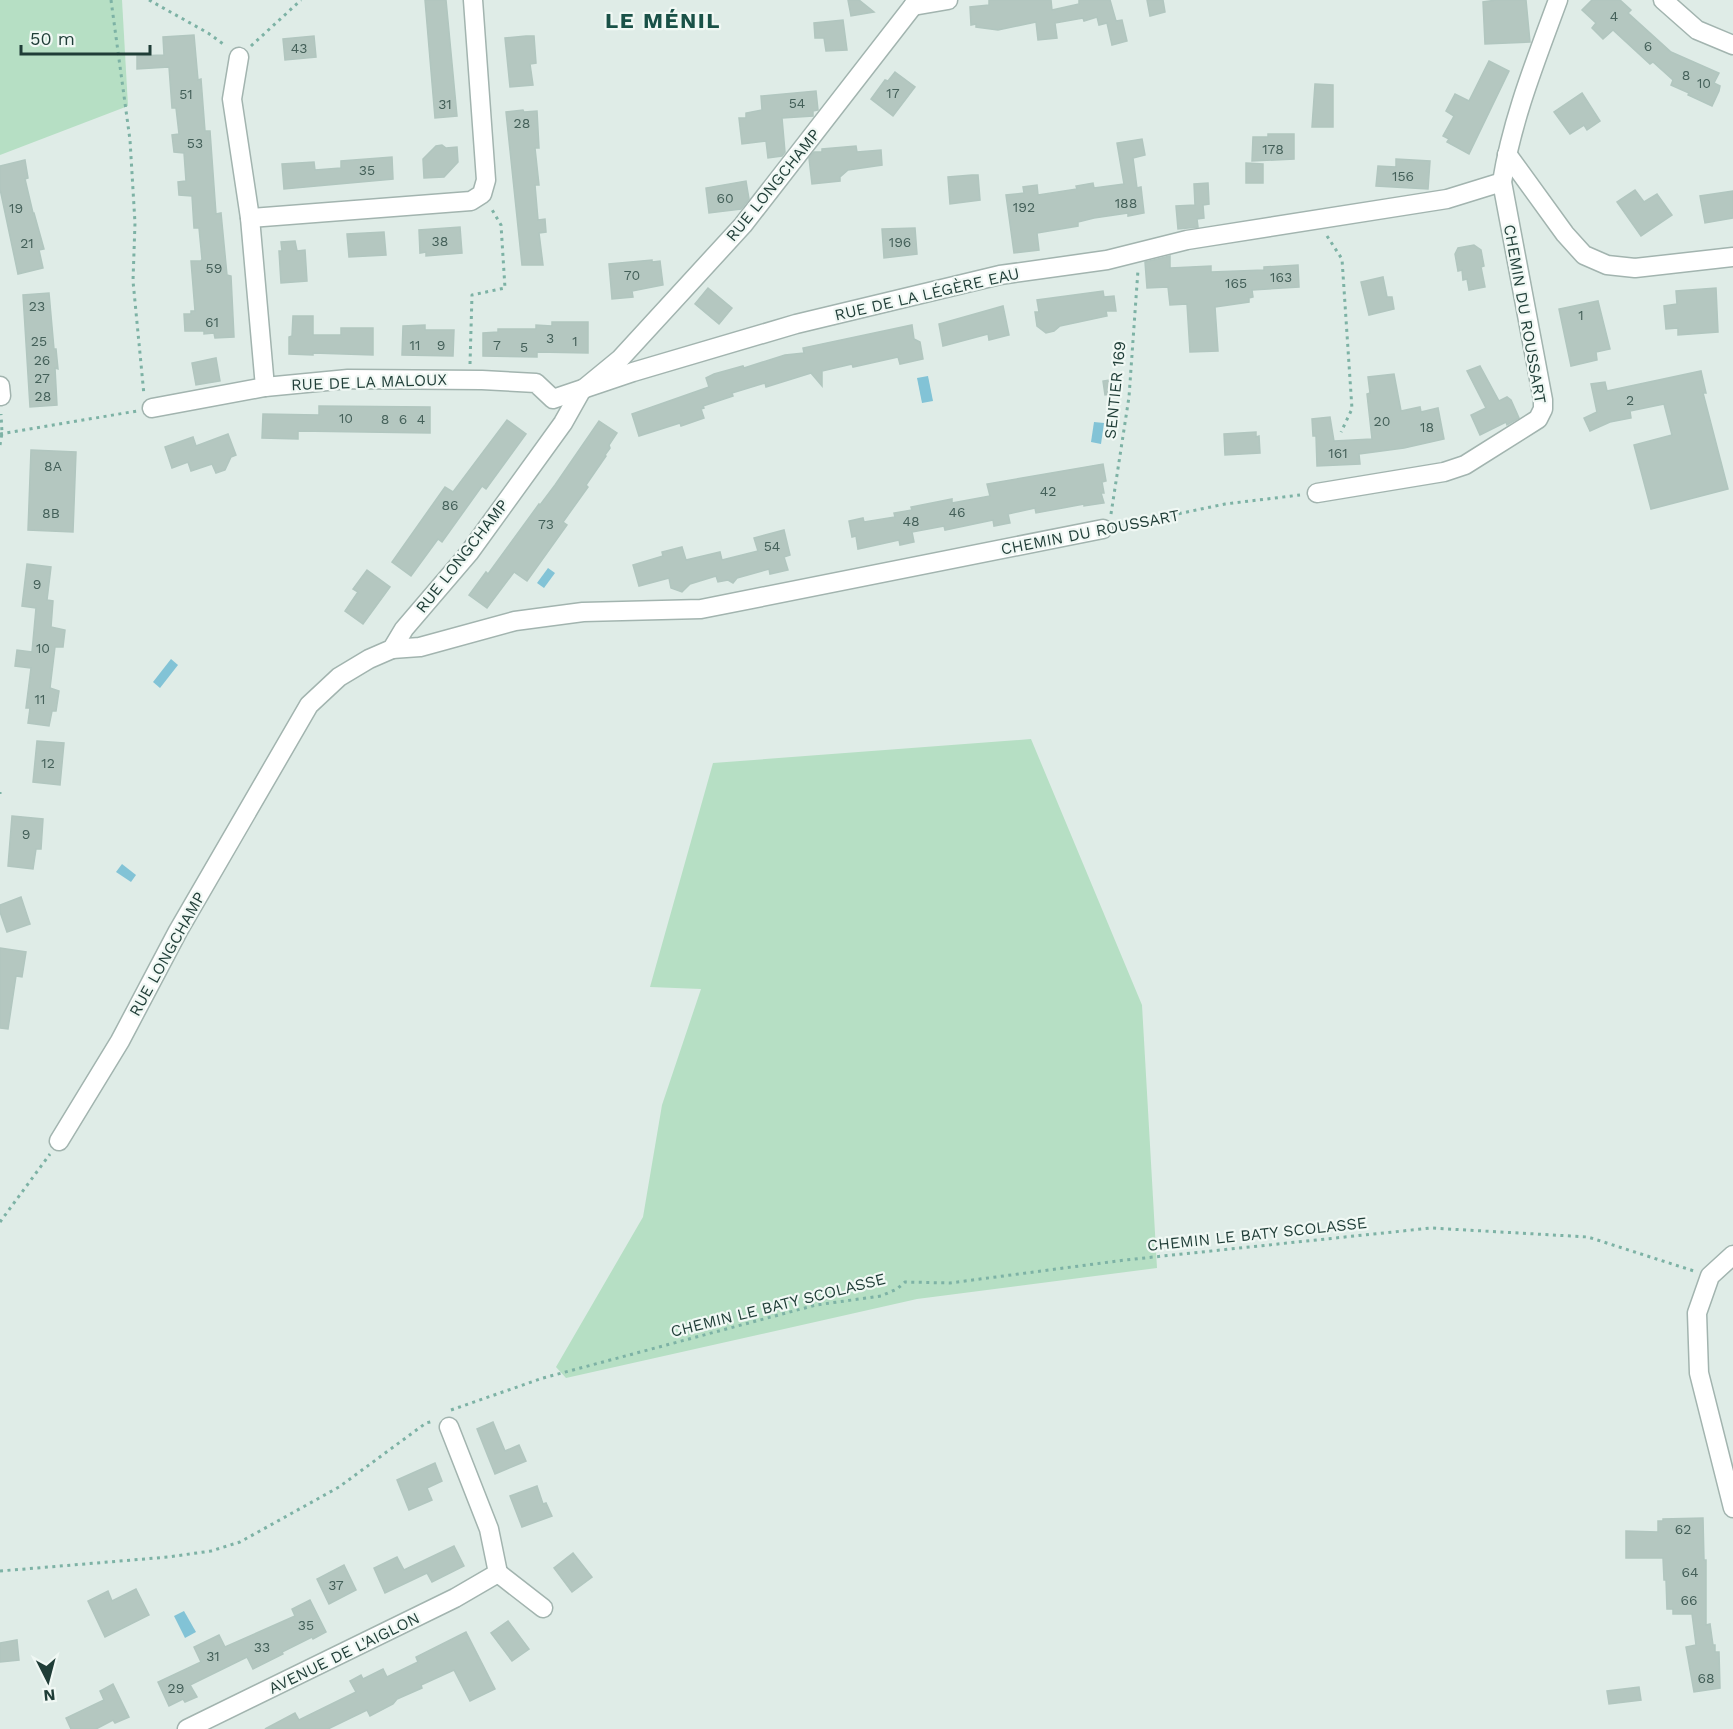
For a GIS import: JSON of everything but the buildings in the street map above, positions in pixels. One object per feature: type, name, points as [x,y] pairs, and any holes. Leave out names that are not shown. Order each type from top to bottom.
[{"type":"street","points":[[250,218],[471,201],[482,194],[486,180],[473,0]]},
{"type":"street","points":[[912,3],[948,0]]},
{"type":"street","points":[[1321,218],[1447,199],[1502,182],[1507,153],[1525,90],[1558,0]]},
{"type":"street","points":[[1663,0],[1697,30],[1733,45]]},
{"type":"street","name":"RUE LONGCHAMP","points":[[59,1141],[120,1041],[178,931],[309,705],[339,677],[369,659],[392,649],[404,629],[469,553],[563,423],[581,391],[620,359],[743,225],[912,3]]},
{"type":"street","points":[[239,57],[232,99],[250,218],[265,387]]},
{"type":"street","points":[[1507,153],[1565,234],[1584,255],[1599,262],[1635,268],[1733,257]]},
{"type":"street","name":"CHEMIN DU ROUSSART","points":[[1317,493],[1444,472],[1465,465],[1538,419],[1543,410],[1543,400],[1502,182]]},
{"type":"street","name":"RUE DE LA LÉGÈRE EAU","points":[[581,391],[633,372],[822,317],[1000,275],[1107,260],[1188,240],[1321,218]]},
{"type":"street","name":"RUE DE LA MALOUX","points":[[152,408],[265,387],[348,379],[536,383],[553,399],[581,391]]},
{"type":"street","points":[[0,386],[1,396]]},
{"type":"street","name":"CHEMIN DU ROUSSART","points":[[392,649],[420,647],[515,621],[583,612],[701,609],[1103,529]]},
{"type":"street","points":[[1733,1255],[1710,1276],[1697,1313],[1699,1373],[1733,1508]]},
{"type":"street","points":[[445,1421],[489,1529],[498,1573],[543,1608]]},
{"type":"street","name":"AVENUE DE L'AIGLON","points":[[187,1729],[455,1598],[498,1573]]},
{"type":"path","points":[[1,434],[152,408],[143,391],[133,281],[135,223],[130,140],[111,0]]},
{"type":"path","points":[[149,0],[208,33],[239,57],[301,0]]},
{"type":"path","points":[[469,380],[472,295],[505,288],[501,225],[482,194]]},
{"type":"path","points":[[1321,218],[1323,230],[1342,259],[1352,409],[1341,432]]},
{"type":"path","name":"SENTIER 169","points":[[1103,529],[1112,514],[1130,397],[1140,252]]},
{"type":"path","points":[[0,444],[1,396]]},
{"type":"path","name":"CHEMIN DU ROUSSART","points":[[1103,529],[1138,524],[1225,504],[1317,493]]},
{"type":"path","points":[[0,1222],[59,1141]]},
{"type":"path","name":"CHEMIN LE BATY SCOLASSE","points":[[0,1570],[168,1557],[211,1551],[240,1542],[321,1497],[426,1424],[445,1421],[451,1410],[543,1378],[816,1305],[881,1296],[897,1289],[905,1282],[950,1283],[1125,1260],[1431,1228],[1588,1237],[1710,1276]]},
{"type":"green space","points":[[0,0],[122,0],[128,106],[0,155]]},
{"type":"green space","points":[[1031,739],[1142,1005],[1157,1268],[917,1299],[566,1378],[556,1367],[643,1217],[662,1105],[701,989],[650,987],[713,763]]},
{"type":"water","points":[[928,376],[933,401],[922,403],[917,378]]},
{"type":"water","points":[[1094,422],[1104,423],[1101,444],[1091,442]]},
{"type":"water","points":[[548,568],[555,573],[544,588],[537,583]]},
{"type":"water","points":[[171,659],[178,665],[160,688],[153,682]]},
{"type":"water","points":[[122,864],[136,875],[131,882],[116,872]]},
{"type":"water","points":[[184,1611],[196,1632],[185,1638],[174,1616]]},
{"type":"district","name":"LE MÉNIL","points":[[663,20]]}]
